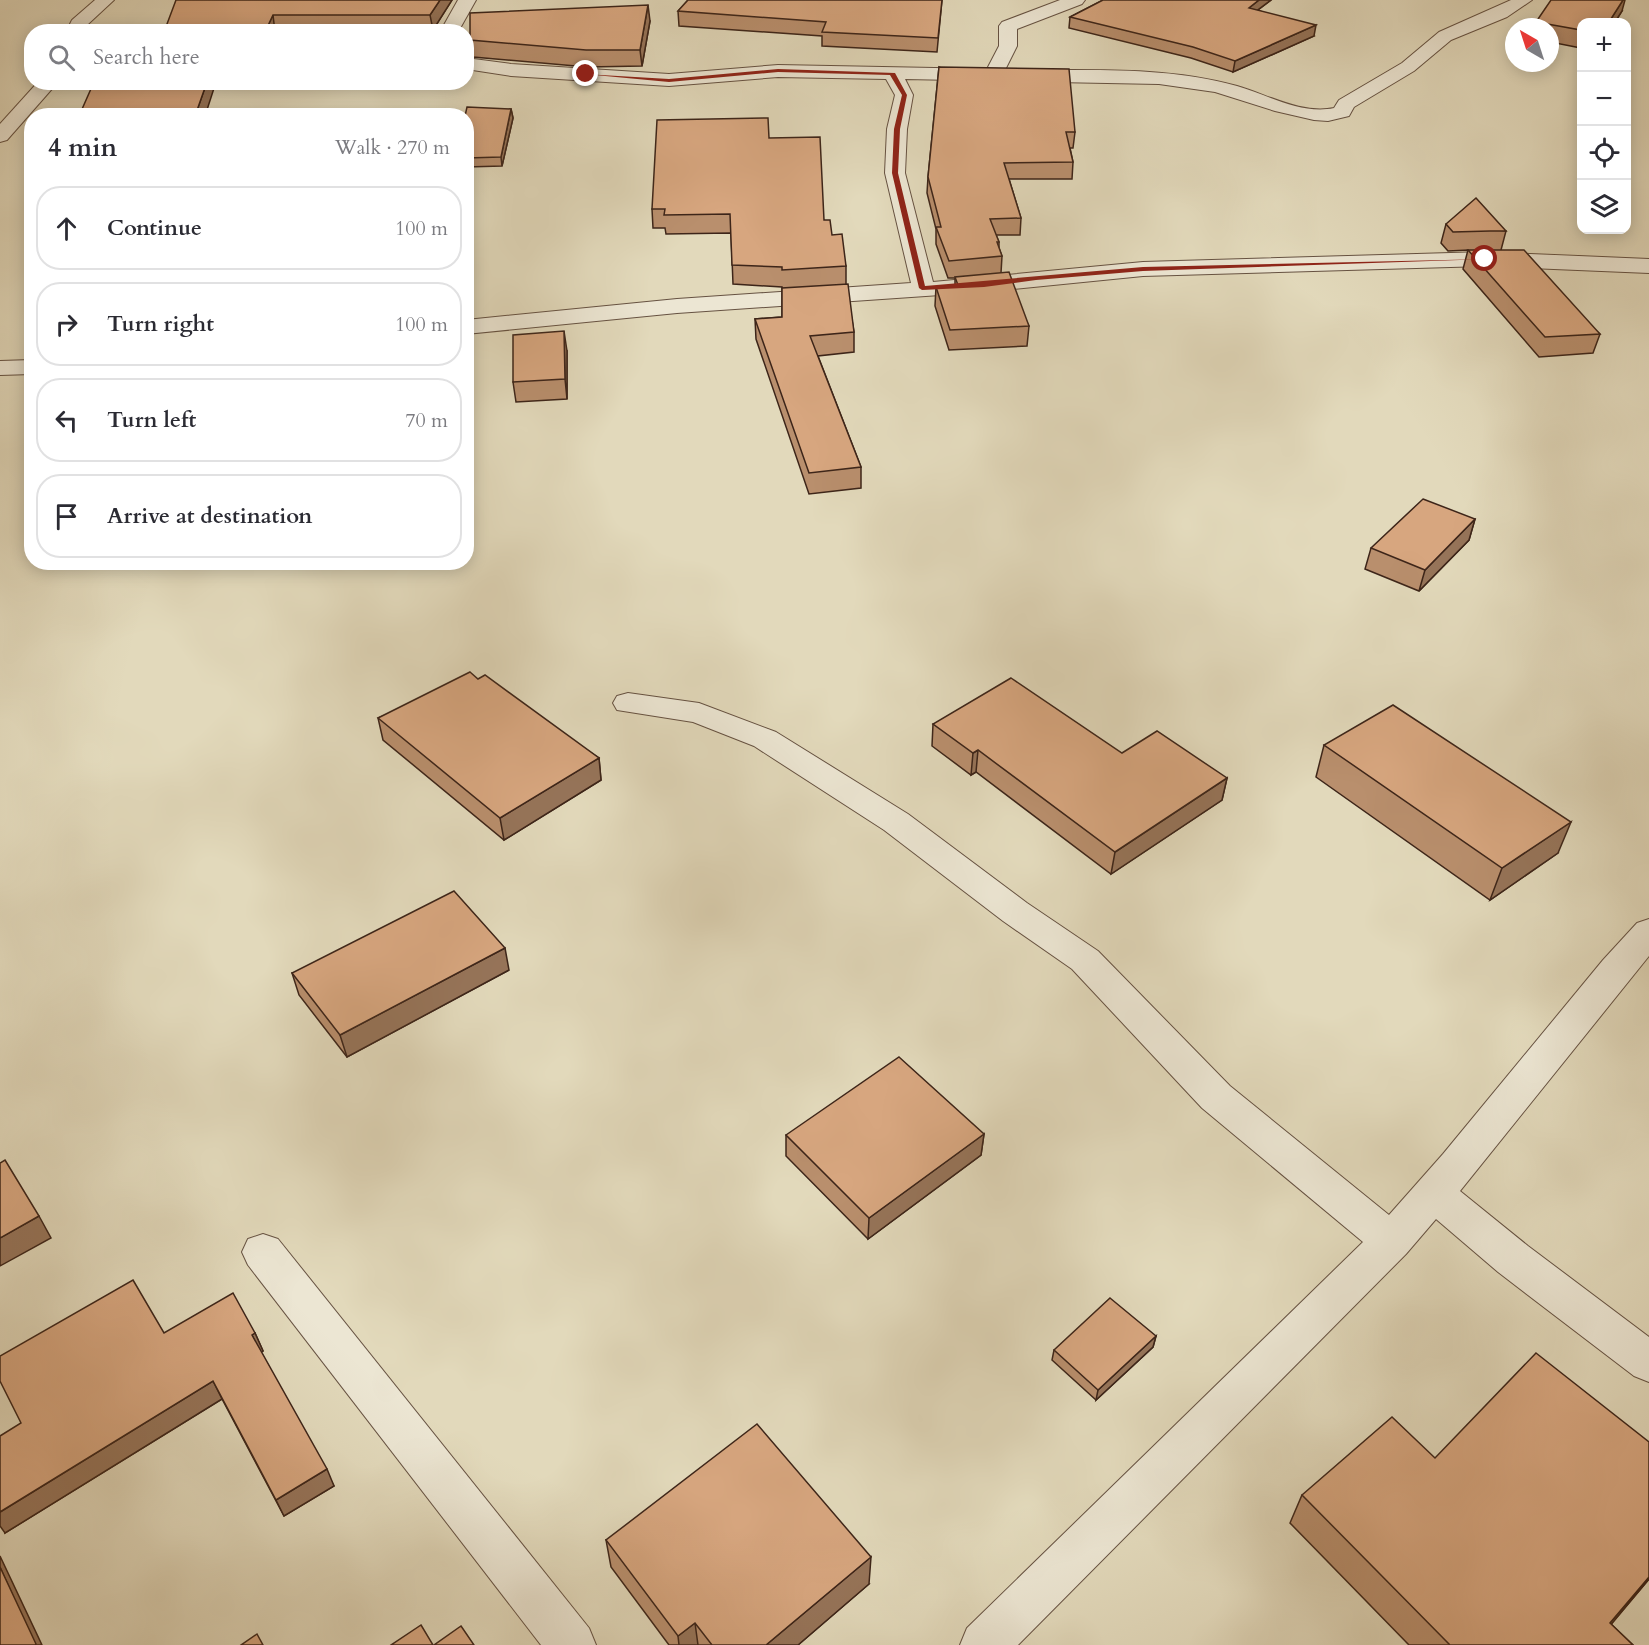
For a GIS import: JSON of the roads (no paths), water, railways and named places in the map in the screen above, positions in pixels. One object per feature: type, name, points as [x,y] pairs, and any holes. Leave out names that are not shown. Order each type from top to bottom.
[{"type":"street","points":[[78,24],[105,0]]},
{"type":"street","points":[[454,24],[467,0]]},
{"type":"street","points":[[994,74],[1008,46],[1008,26],[1076,0]]},
{"type":"street","points":[[474,64],[511,70],[669,80],[778,71],[994,74],[1195,82],[1302,112],[1330,117],[1342,112],[1346,104],[1408,67],[1445,36],[1501,13],[1523,0]]},
{"type":"street","points":[[892,73],[904,95],[897,129],[895,173],[922,288]]},
{"type":"street","points":[[25,108],[42,90]]},
{"type":"street","points":[[0,136],[24,110]]},
{"type":"street","points":[[474,326],[677,306],[984,285],[1143,269],[1496,259],[1649,266]]},
{"type":"street","points":[[0,368],[24,367]]},
{"type":"street","points":[[628,703],[699,713],[765,739],[896,822],[1015,912],[1085,960],[1216,1097],[1391,1241]]},
{"type":"street","points":[[984,1645],[1391,1241],[1435,1194],[1611,974],[1649,932]]},
{"type":"street","points":[[1435,1194],[1513,1258],[1649,1362]]},
{"type":"street","points":[[263,1252],[572,1645]]}]
